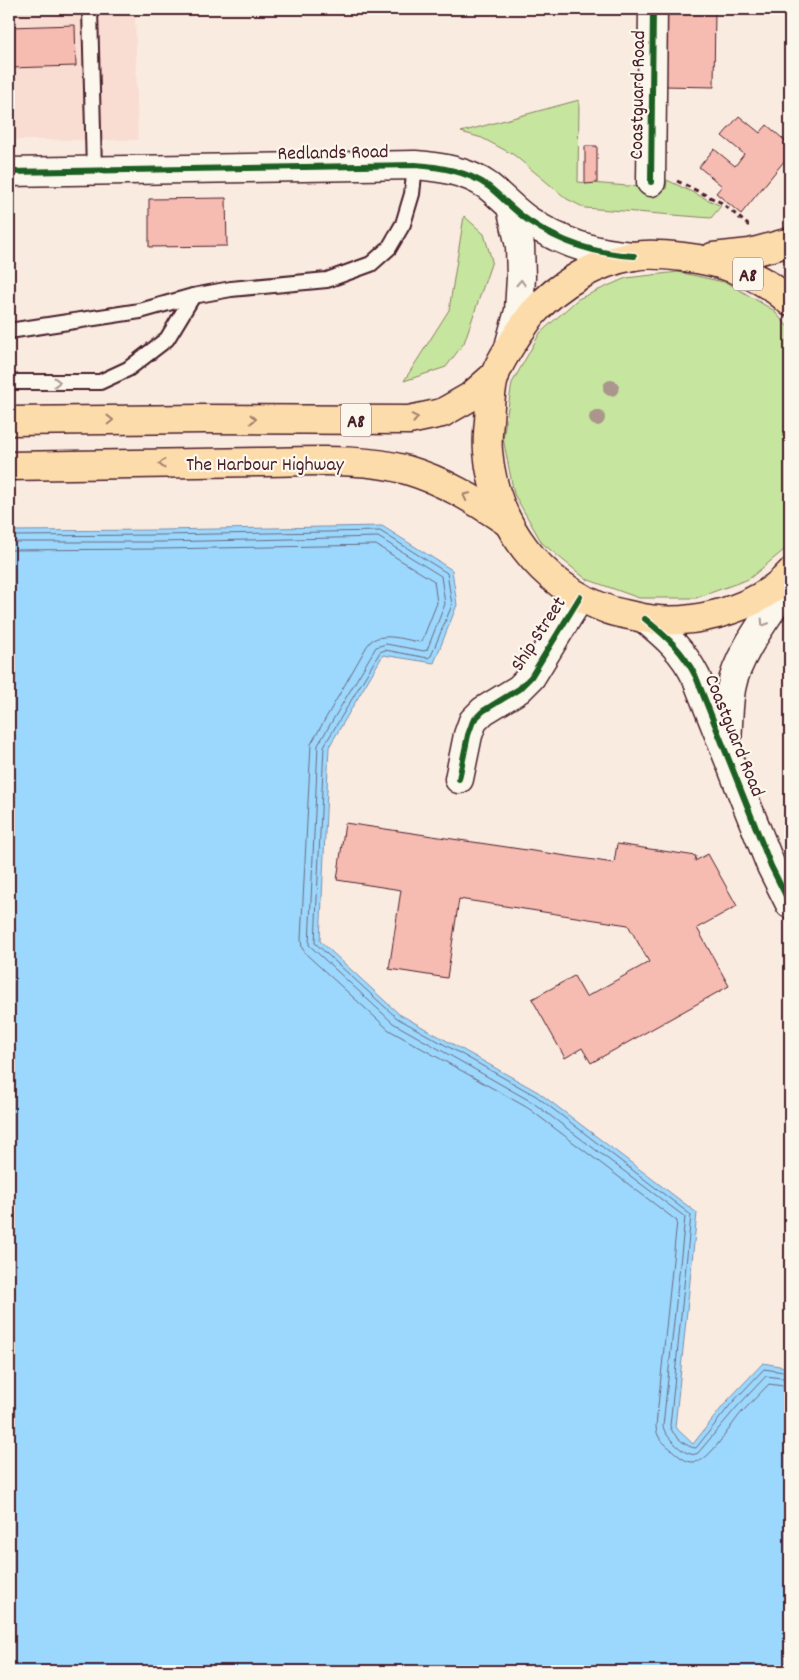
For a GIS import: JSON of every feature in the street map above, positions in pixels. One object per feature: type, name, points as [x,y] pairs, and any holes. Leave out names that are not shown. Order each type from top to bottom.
[{"type":"highway","name":"A8","points":[[790,242],[750,253],[699,258],[664,255],[634,256],[590,270],[563,285],[534,311],[508,348],[495,375],[487,449],[493,486],[507,522],[527,552],[553,578],[580,596],[610,610],[645,619],[684,620],[722,612],[754,600],[783,582],[790,574]]},
{"type":"highway","name":"A8","points":[[699,258],[743,271],[780,293],[790,302]]},
{"type":"highway","name":"A8","points":[[9,421],[204,419],[409,420],[442,413],[470,397],[495,375]]},
{"type":"highway","name":"The Harbour Highway","points":[[9,466],[368,463],[406,470],[440,483],[473,499],[507,522]]},
{"type":"street","name":"Coastguard Road","points":[[651,176],[653,9]]},
{"type":"street","name":"Redlands Road","points":[[9,172],[415,166],[452,170],[487,185],[511,207],[546,231],[596,251],[634,256]]},
{"type":"street","points":[[508,348],[519,311],[522,277],[520,246],[511,207]]},
{"type":"street","name":"Coastguard Road","points":[[727,755],[731,688],[737,671],[750,645],[790,582]]},
{"type":"street","name":"Ship Street","points":[[459,779],[471,725],[479,714],[515,693],[531,676],[580,596]]},
{"type":"street","name":"Coastguard Road","points":[[645,619],[672,641],[688,661],[771,866],[790,904]]},
{"type":"lane","points":[[90,9],[94,171]]},
{"type":"lane","points":[[9,331],[140,311],[193,296],[232,289],[327,280],[371,264],[389,248],[403,224],[412,194],[415,166]]},
{"type":"lane","points":[[9,382],[100,382],[128,369],[167,339],[193,296]]},
{"type":"path","points":[[651,176],[697,190],[722,203],[748,225],[756,224]]},
{"type":"shaded area","points":[[9,9],[135,9],[138,140],[9,140]]},
{"type":"green space","points":[[579,100],[578,182],[666,189],[667,180],[721,206],[711,218],[585,208],[567,199],[514,155],[482,138],[461,132]]},
{"type":"green space","points":[[464,216],[484,234],[492,261],[464,343],[446,367],[404,381],[449,310]]},
{"type":"green space","points":[[678,272],[728,283],[773,310],[790,329],[790,545],[749,579],[696,598],[639,598],[586,579],[542,543],[514,494],[503,438],[512,383],[540,333],[578,299],[626,278]]},
{"type":"water","points":[[382,526],[452,570],[457,605],[434,663],[383,655],[329,747],[320,941],[399,1014],[538,1092],[697,1213],[675,1427],[693,1444],[727,1401],[763,1363],[790,1368],[790,1671],[9,1671],[9,531]]},
{"type":"building","points":[[664,9],[715,9],[714,87],[663,86]]},
{"type":"building","points":[[75,25],[76,66],[9,68],[9,27]]},
{"type":"building","points":[[739,116],[760,133],[767,125],[790,145],[790,154],[741,214],[716,193],[722,186],[699,167],[714,149],[735,166],[744,154],[722,136]]},
{"type":"building","points":[[585,146],[597,146],[597,183],[585,184]]},
{"type":"building","points":[[226,198],[227,246],[149,247],[149,199]]},
{"type":"building","points":[[345,823],[614,863],[617,844],[696,856],[695,861],[708,854],[737,906],[697,928],[729,986],[591,1063],[582,1048],[565,1058],[532,999],[574,976],[586,997],[649,962],[628,925],[459,899],[447,978],[389,969],[401,890],[337,880]]},
{"type":"cycle path","points":[[651,182],[653,9]]},
{"type":"cycle path","points":[[9,172],[415,165],[434,167],[462,173],[480,181],[529,221],[566,241],[606,253],[634,256]]},
{"type":"cycle path","points":[[459,779],[468,735],[473,721],[483,711],[519,689],[531,677],[580,597]]},
{"type":"cycle path","points":[[645,619],[674,645],[686,659],[696,677],[771,866],[790,904]]}]
